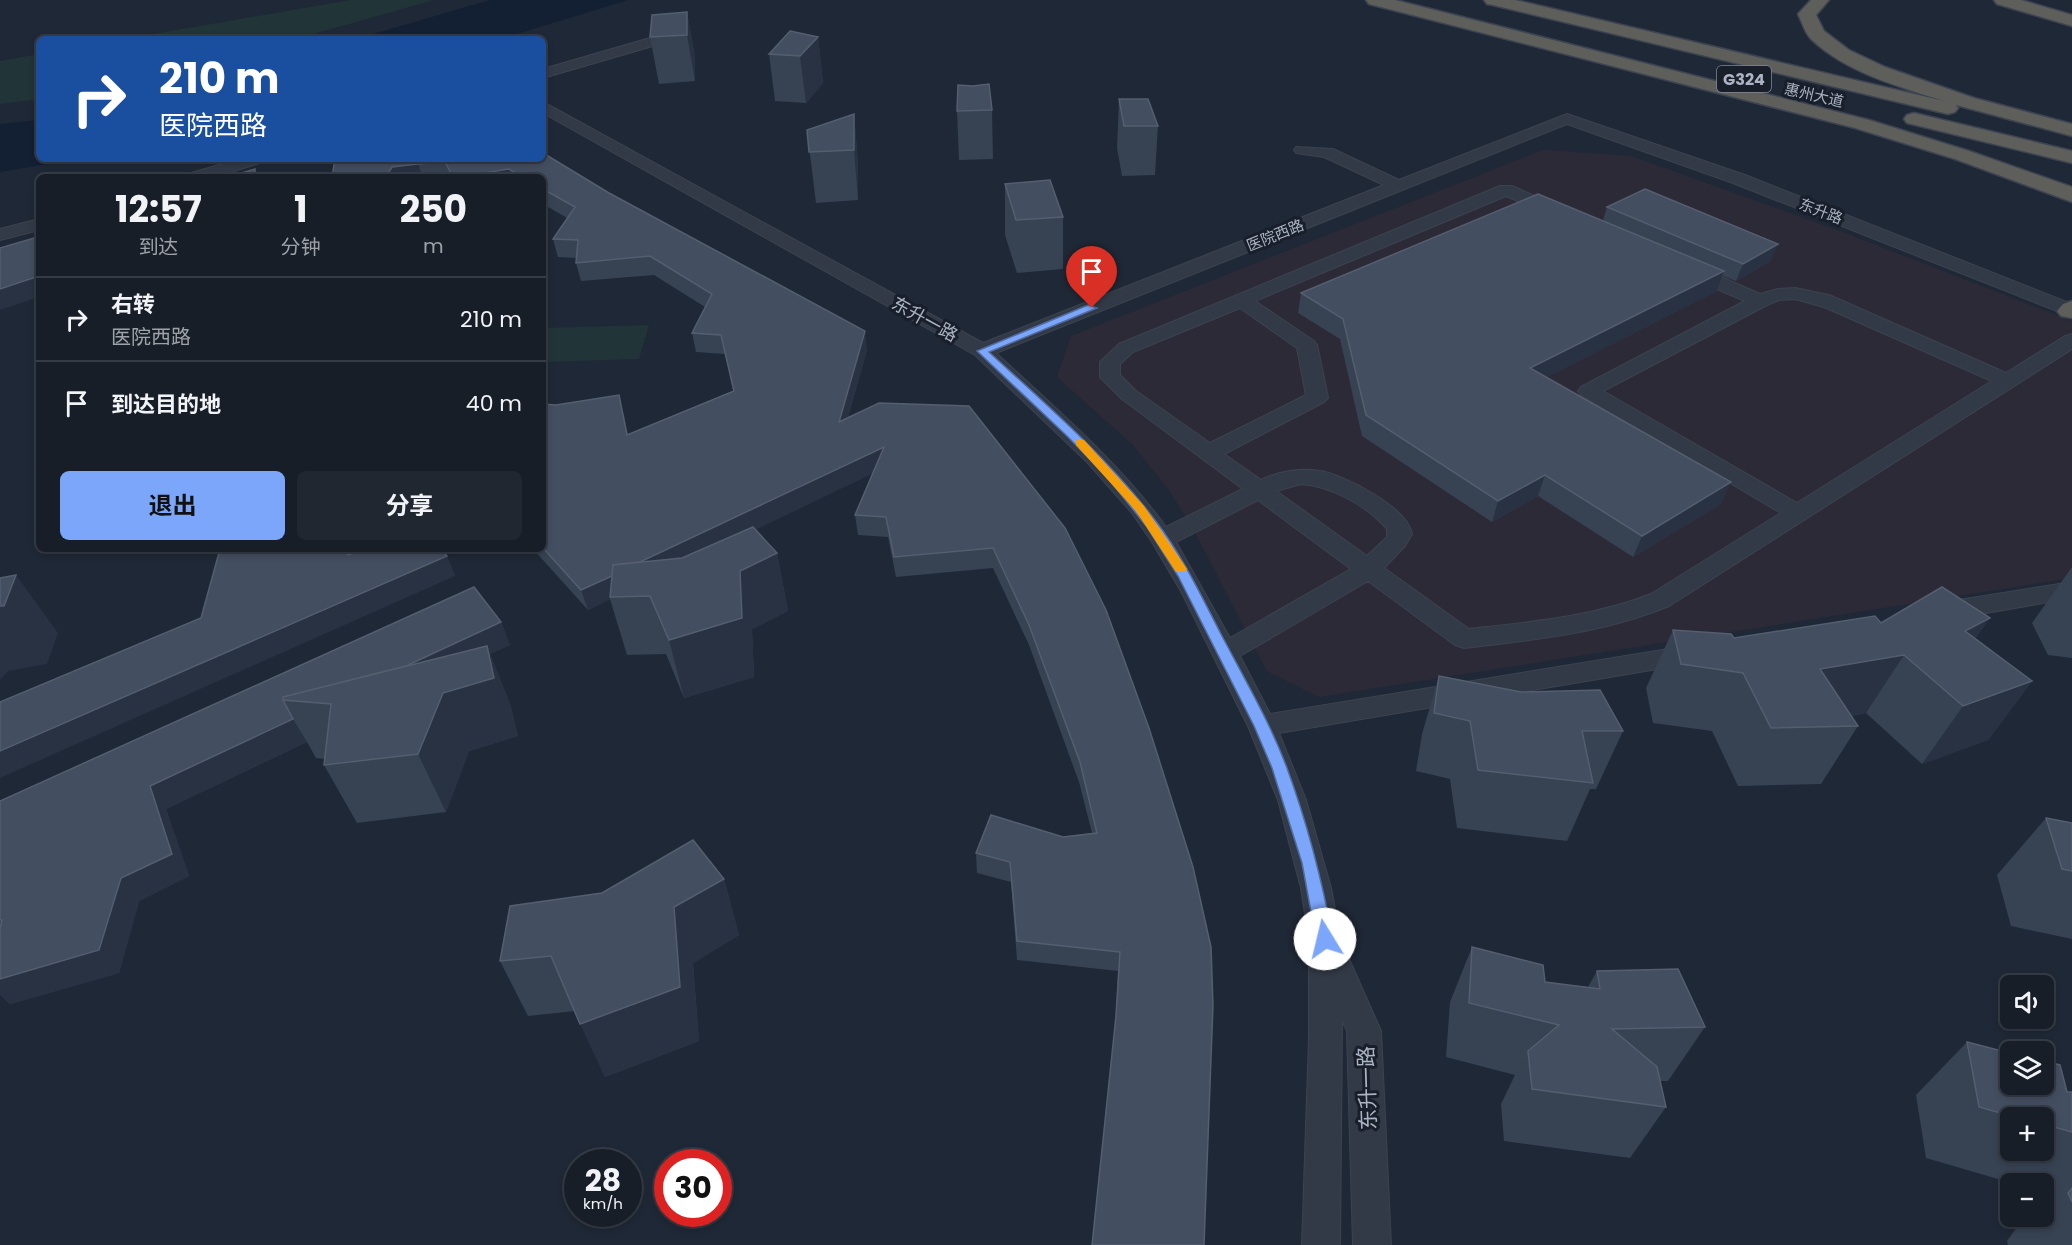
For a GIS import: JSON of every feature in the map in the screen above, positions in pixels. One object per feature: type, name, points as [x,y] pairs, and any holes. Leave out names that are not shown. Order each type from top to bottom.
[{"type":"highway","points":[[1375,0],[1862,124],[1962,155],[2072,195]]},
{"type":"highway","name":"惠州大道","points":[[1417,0],[2072,157]]},
{"type":"highway","name":"惠州大道","points":[[1493,0],[2072,138]]},
{"type":"highway","points":[[1820,0],[1807,14],[1811,28],[1825,43],[1851,60],[1943,94],[2072,130]]},
{"type":"highway","points":[[2003,0],[2072,21]]},
{"type":"street","points":[[546,73],[664,38],[679,44]]},
{"type":"street","name":"东升一路","points":[[546,108],[982,351],[1095,458],[1134,501],[1162,539],[1194,593],[1262,726],[1292,800],[1316,888],[1325,939],[1326,1038],[1321,1245]]},
{"type":"street","name":"医院西路","points":[[982,351],[1567,119]]},
{"type":"street","name":"东升路","points":[[1567,119],[1750,183],[2071,310]]},
{"type":"street","points":[[1302,150],[1327,152],[1399,186]]},
{"type":"street","points":[[207,174],[247,162]]},
{"type":"street","points":[[1570,218],[1506,190],[1126,348],[1114,357],[1110,365],[1110,377],[1118,387],[1464,639],[1598,622],[1636,611],[1674,593],[2072,340]]},
{"type":"street","points":[[0,235],[36,225]]},
{"type":"street","points":[[1675,264],[1760,301]]},
{"type":"street","points":[[1799,514],[1588,391],[1760,301],[1787,293],[1815,297],[2008,381]]},
{"type":"street","points":[[1208,453],[1317,398],[1307,345],[1241,300]]},
{"type":"street","points":[[1162,539],[1277,481],[1290,478],[1320,478],[1340,485],[1387,514],[1398,525],[1399,537],[1368,570],[1225,653]]},
{"type":"street","points":[[1917,616],[2072,590]]},
{"type":"street","points":[[1262,726],[1718,650]]},
{"type":"street","name":"东升一路","points":[[1325,939],[1364,1031],[1372,1245]]},
{"type":"shaded area","points":[[1543,150],[1631,156],[1840,231],[2072,321],[2072,578],[1319,697],[1267,671],[1191,525],[1168,489],[1133,445],[1057,377],[1071,336]]},
{"type":"green space","points":[[350,0],[434,0],[307,36],[142,36]]},
{"type":"green space","points":[[36,55],[36,99],[0,104],[0,61]]},
{"type":"green space","points":[[649,325],[639,359],[546,362],[546,328]]},
{"type":"water","points":[[490,0],[628,0],[511,36],[366,36]]},
{"type":"water","points":[[36,120],[36,162],[59,162],[0,172],[0,124]]},
{"type":"building","points":[[687,12],[687,35],[650,37],[652,15]]},
{"type":"building","points":[[790,31],[818,37],[800,56],[769,54]]},
{"type":"building","points":[[989,84],[992,110],[957,111],[958,85]]},
{"type":"building","points":[[1119,99],[1148,99],[1158,126],[1124,126]]},
{"type":"building","points":[[854,114],[854,150],[809,152],[807,130]]},
{"type":"building","points":[[546,155],[609,193],[865,331],[839,422],[879,403],[969,406],[1065,528],[1106,610],[1149,728],[1193,867],[1211,947],[1213,1005],[1204,1245],[1092,1245],[1116,1016],[1120,952],[1017,941],[1010,862],[976,853],[991,815],[1063,837],[1097,833],[1080,762],[1029,625],[993,548],[894,557],[886,517],[855,515],[884,447],[640,562],[613,565],[612,576],[581,590],[546,551],[546,404],[556,405],[619,395],[627,435],[734,391],[721,335],[692,333],[712,294],[650,256],[576,263],[578,240],[553,239],[575,207],[546,191],[546,174],[517,174],[509,169],[478,174],[451,174],[445,162],[546,162]]},
{"type":"building","points":[[334,162],[445,162],[392,167],[388,174],[332,174]]},
{"type":"building","points":[[255,169],[255,174],[238,174]]},
{"type":"building","points":[[1050,180],[1063,217],[1016,220],[1005,184]]},
{"type":"building","points":[[1645,189],[1778,244],[1743,264],[1607,207]]},
{"type":"building","points":[[1538,194],[1724,271],[1530,368],[1731,482],[1642,536],[1545,475],[1498,501],[1366,415],[1343,319],[1301,293]]},
{"type":"building","points":[[34,238],[36,240],[36,277],[0,289],[0,248]]},
{"type":"building","points":[[753,527],[777,553],[740,571],[742,618],[669,640],[650,596],[610,597],[613,565],[682,558]]},
{"type":"building","points":[[219,552],[348,552],[348,555],[356,552],[444,552],[447,556],[0,751],[0,702],[201,618]]},
{"type":"building","points":[[16,575],[4,606],[0,606],[0,578]]},
{"type":"building","points":[[474,587],[501,622],[406,666],[283,697],[293,719],[150,786],[172,854],[121,878],[99,950],[0,979],[2,920],[0,920],[0,801]]},
{"type":"building","points":[[1942,587],[1990,618],[1965,631],[2032,681],[1963,706],[1904,655],[1820,669],[1858,726],[1771,728],[1743,673],[1681,664],[1673,630],[1731,634],[1734,638],[1875,616],[1881,623]]},
{"type":"building","points":[[487,646],[494,678],[443,693],[418,754],[324,765],[331,704],[283,700],[283,697]]},
{"type":"building","points":[[1439,676],[1521,692],[1600,690],[1623,731],[1582,731],[1593,783],[1478,770],[1470,721],[1434,713]]},
{"type":"building","points":[[2046,818],[2072,823],[2072,871],[2062,869]]},
{"type":"building","points":[[693,840],[724,879],[674,907],[680,987],[580,1024],[551,956],[500,961],[510,906],[602,893]]},
{"type":"building","points":[[1472,947],[1543,965],[1545,982],[1600,989],[1597,971],[1678,969],[1705,1027],[1612,1029],[1657,1067],[1666,1107],[1532,1089],[1528,1051],[1559,1025],[1469,1003]]},
{"type":"building","points":[[1967,1042],[2000,1050],[2000,1095],[2054,1095],[2054,1064],[2060,1065],[2067,1092],[2072,1092],[2072,1132],[2054,1127],[2054,1107],[2000,1107],[2000,1113],[1979,1107]]},
{"type":"building","points":[[2072,1188],[2072,1202],[2068,1193]]},
{"type":"slow traffic","points":[[1080,442],[1140,508],[1181,569]]},
{"type":"route","points":[[1092,308],[982,351],[1072,434],[1140,508],[1162,539],[1194,593],[1262,726],[1280,768],[1292,800],[1310,863],[1325,939]]}]
